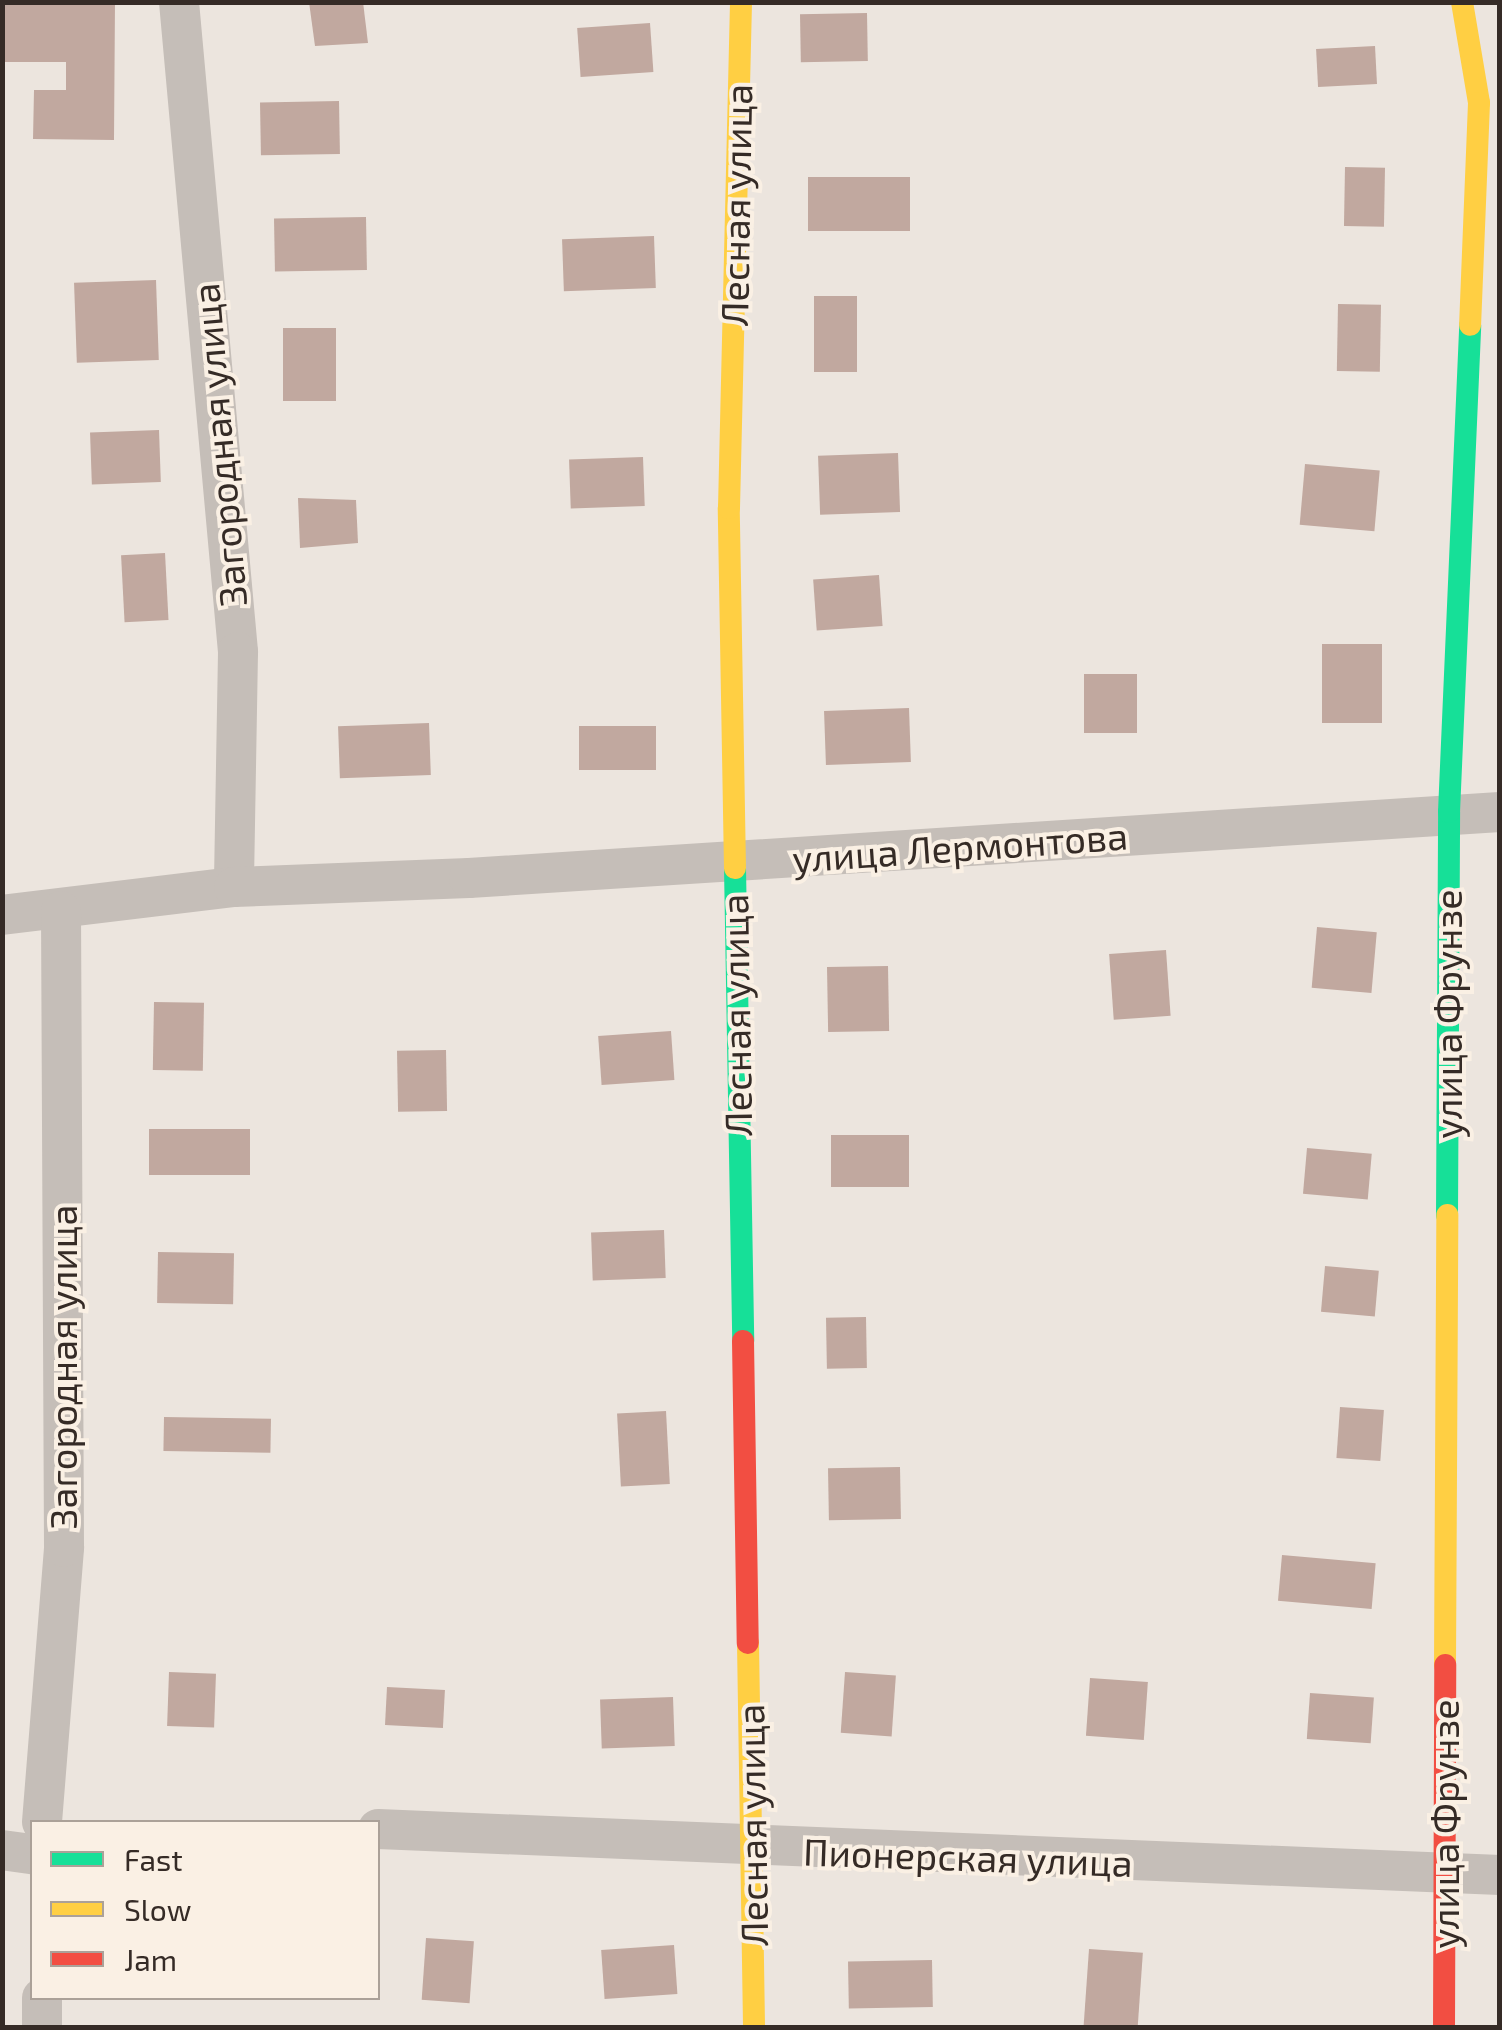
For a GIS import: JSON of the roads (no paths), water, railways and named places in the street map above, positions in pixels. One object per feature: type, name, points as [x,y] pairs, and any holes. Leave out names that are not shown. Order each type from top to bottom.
[{"type":"street","name":"Загородная улица","points":[[179,2],[238,652],[234,888]]},
{"type":"street","name":"Лесная улица","points":[[741,2],[729,508],[754,2028]]},
{"type":"street","name":"улица Фрунзе","points":[[1444,2028],[1449,812],[1479,103],[1462,2]]},
{"type":"street","name":"улица Лермонтова","points":[[2,915],[234,888],[733,862],[1449,812],[1500,812]]},
{"type":"street","name":"Загородная улица","points":[[42,1820],[64,1547],[61,910]]},
{"type":"street","name":"Пионерская улица","points":[[380,1829],[753,1849],[1500,1875]]},
{"type":"street","points":[[2,1850],[30,1854]]},
{"type":"street","points":[[42,2000],[42,2028]]}]
